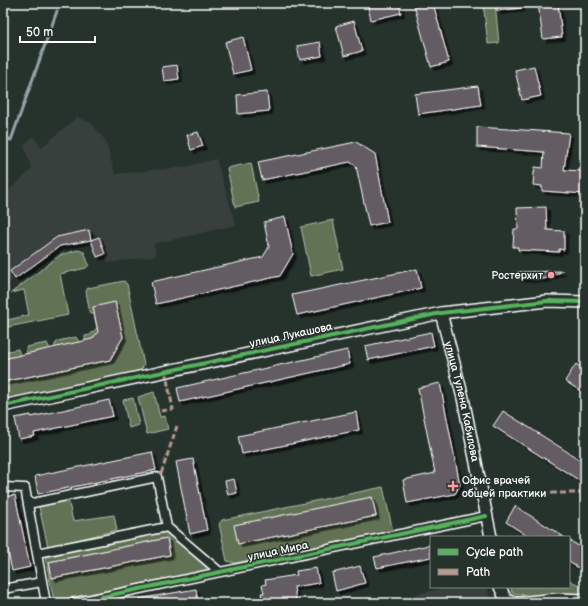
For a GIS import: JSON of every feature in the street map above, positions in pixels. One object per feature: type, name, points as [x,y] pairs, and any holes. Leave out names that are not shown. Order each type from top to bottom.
[{"type":"street","name":"улица Лукашова","points":[[3,406],[441,313],[547,301],[585,302]]},
{"type":"street","name":"улица Тулена Кабилова","points":[[441,313],[463,398],[491,536]]},
{"type":"street","points":[[28,504],[157,477],[167,527],[220,572]]},
{"type":"street","points":[[3,488],[25,488],[46,603]]},
{"type":"street","name":"улица Мира","points":[[73,603],[486,516]]},
{"type":"street","points":[[37,553],[167,527]]},
{"type":"street","points":[[3,589],[42,582]]},
{"type":"street","points":[[501,588],[513,602],[558,599],[585,600]]},
{"type":"shaded area","points":[[77,117],[91,123],[105,140],[115,174],[185,167],[216,159],[236,225],[154,244],[156,256],[108,263],[99,237],[89,230],[57,237],[10,271],[12,280],[3,290],[3,196],[32,169],[24,146],[33,136],[41,148]]},
{"type":"shaded area","points":[[444,588],[487,588],[491,603],[376,603]]},
{"type":"shaded area","points":[[339,595],[341,603],[290,603]]},
{"type":"green space","points":[[483,3],[495,3],[499,43],[488,44]]},
{"type":"green space","points":[[251,163],[259,202],[235,207],[227,168]]},
{"type":"green space","points":[[333,220],[343,269],[311,276],[301,227]]},
{"type":"green space","points":[[78,250],[84,252],[89,265],[86,268],[60,274],[68,315],[3,328],[3,321],[29,315],[24,290],[11,293],[60,255]]},
{"type":"green space","points":[[124,281],[127,284],[144,365],[139,373],[3,401],[3,352],[18,349],[20,355],[27,354],[26,347],[47,343],[50,349],[55,348],[55,344],[58,341],[76,337],[79,342],[85,341],[85,336],[90,335],[97,328],[94,314],[90,314],[86,291],[88,288]]},
{"type":"green space","points":[[154,392],[160,417],[165,416],[168,429],[147,434],[138,397]]},
{"type":"green space","points":[[133,398],[139,425],[129,428],[123,400]]},
{"type":"green space","points":[[383,487],[393,531],[235,563],[227,561],[219,524],[222,520]]},
{"type":"green space","points":[[68,499],[73,521],[114,515],[117,530],[48,547],[39,507]]},
{"type":"green space","points":[[166,532],[207,566],[205,571],[54,601],[45,557]],"holes":[[[167,538],[170,555],[52,578],[49,562]]]},
{"type":"green space","points":[[570,580],[585,588],[585,597],[539,597],[512,593],[511,588],[570,588]]},
{"type":"building","points":[[367,3],[399,3],[401,13],[371,20]]},
{"type":"building","points":[[433,3],[449,62],[431,67],[414,5]]},
{"type":"building","points":[[496,3],[521,3],[521,8],[497,11]]},
{"type":"building","points":[[538,3],[558,3],[562,37],[543,39]]},
{"type":"building","points":[[354,21],[362,51],[344,56],[336,26]]},
{"type":"building","points":[[243,37],[251,70],[233,74],[225,42]]},
{"type":"building","points":[[320,42],[322,56],[300,60],[297,46]]},
{"type":"building","points":[[177,65],[179,79],[164,81],[162,67]]},
{"type":"building","points":[[534,66],[541,96],[522,100],[515,70]]},
{"type":"building","points":[[478,86],[481,105],[418,114],[415,94]]},
{"type":"building","points":[[267,92],[269,111],[238,114],[237,95]]},
{"type":"building","points":[[477,127],[569,133],[564,170],[585,171],[585,194],[542,191],[542,186],[533,185],[535,167],[543,168],[544,152],[477,147]]},
{"type":"building","points":[[198,132],[203,146],[191,150],[187,135]]},
{"type":"building","points":[[356,142],[375,154],[388,222],[369,226],[356,166],[350,162],[262,180],[258,162]]},
{"type":"building","points":[[546,207],[547,230],[564,231],[564,250],[559,249],[559,252],[518,250],[518,247],[513,247],[514,229],[518,229],[517,208]]},
{"type":"building","points":[[285,217],[293,254],[280,276],[156,304],[151,282],[263,257],[269,247],[264,222]]},
{"type":"building","points":[[89,230],[91,240],[60,246],[15,279],[10,271],[57,237]]},
{"type":"building","points":[[99,237],[105,254],[97,257],[91,240]]},
{"type":"building","points":[[417,269],[421,288],[297,315],[292,295]]},
{"type":"building","points":[[563,271],[544,279],[517,278],[517,272]]},
{"type":"building","points":[[115,302],[123,337],[110,360],[3,382],[3,359],[92,339],[98,332],[93,307]]},
{"type":"building","points":[[431,332],[434,346],[368,360],[365,346]]},
{"type":"building","points":[[347,350],[350,364],[180,402],[177,388]]},
{"type":"building","points":[[576,364],[585,370],[585,394],[565,381]]},
{"type":"building","points":[[440,383],[460,485],[455,494],[407,503],[403,480],[435,473],[418,388]]},
{"type":"building","points":[[109,400],[113,416],[34,433],[35,436],[19,439],[15,418],[31,415],[31,417]]},
{"type":"building","points":[[503,411],[585,463],[585,484],[493,426]]},
{"type":"building","points":[[356,412],[359,430],[242,454],[238,436]]},
{"type":"building","points":[[152,452],[156,470],[38,494],[35,476]]},
{"type":"building","points":[[193,459],[207,530],[190,534],[176,462]]},
{"type":"building","points":[[234,479],[237,493],[228,495],[225,481]]},
{"type":"building","points":[[15,495],[30,567],[12,571],[3,527],[3,497]]},
{"type":"building","points":[[372,497],[376,516],[238,544],[234,525]]},
{"type":"building","points":[[515,506],[562,536],[527,536],[506,522]]},
{"type":"building","points":[[167,538],[170,555],[52,578],[49,562]]},
{"type":"building","points":[[570,541],[585,550],[585,572],[570,563]]},
{"type":"building","points":[[429,545],[430,551],[430,557],[377,568],[374,557]]},
{"type":"building","points":[[360,566],[365,583],[336,591],[332,573]]},
{"type":"building","points":[[316,568],[319,583],[294,587],[296,600],[280,603],[263,603],[261,593],[264,593],[262,585],[266,584],[265,580],[297,575],[296,571]]},
{"type":"building","points":[[196,589],[198,603],[139,603],[138,599]]},
{"type":"waterway","points":[[3,137],[11,140],[57,11]]},
{"type":"marked path","points":[[161,411],[173,409],[165,370]]},
{"type":"marked path","points":[[161,474],[177,426]]},
{"type":"marked path","points":[[525,495],[534,496],[538,493],[585,493]]},
{"type":"cycle path","points":[[3,406],[441,313],[547,301],[585,302]]},
{"type":"cycle path","points":[[73,603],[486,516]]},
{"type":"place","name":"Ростерхит","points":[[551,275]]},
{"type":"place","name":"Офис врачей общей практики","points":[[453,486]]}]
